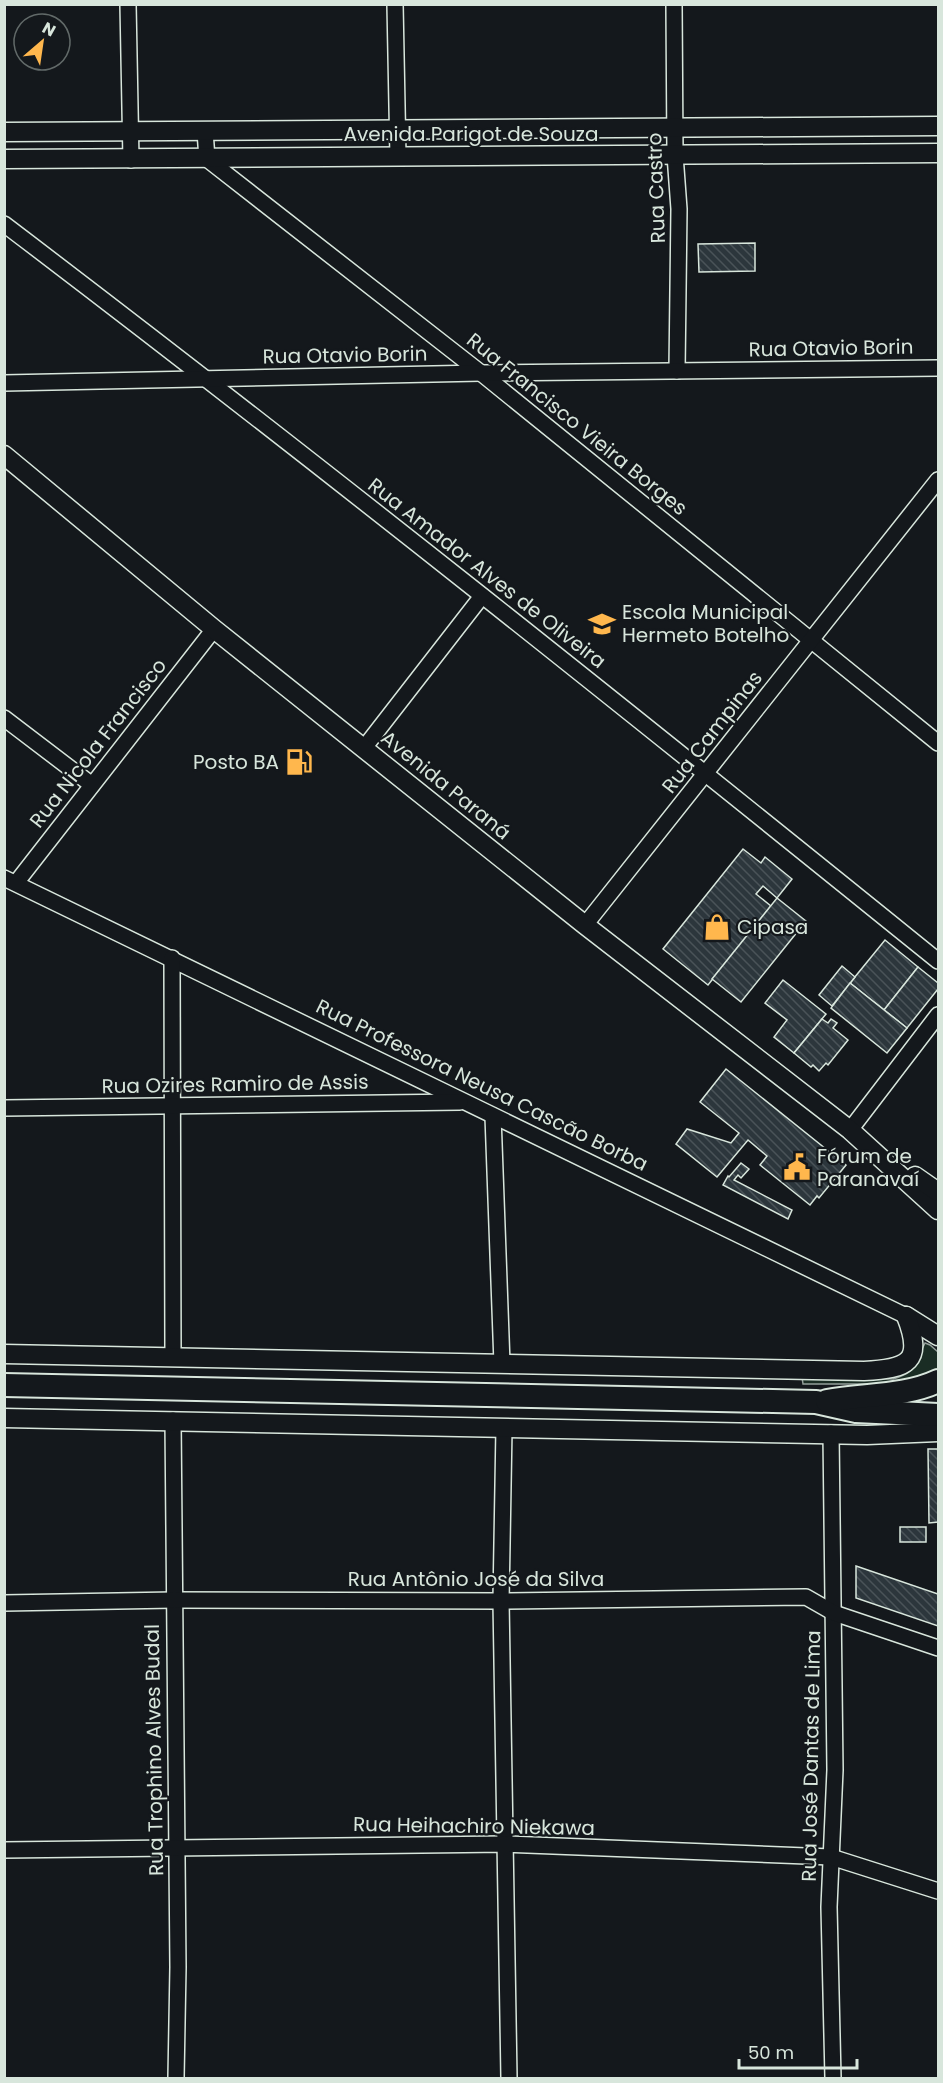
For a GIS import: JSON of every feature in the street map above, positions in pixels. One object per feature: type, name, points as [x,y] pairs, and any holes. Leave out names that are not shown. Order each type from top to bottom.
[{"type":"main road","points":[[4,1385],[816,1402],[856,1396],[894,1394],[919,1389],[939,1381]]},
{"type":"main road","points":[[816,1402],[856,1411],[939,1415]]},
{"type":"street","points":[[128,4],[131,160]]},
{"type":"street","points":[[395,4],[398,157]]},
{"type":"street","name":"Rua Castro","points":[[674,4],[675,155],[679,209],[677,371]]},
{"type":"street","name":"Avenida Parigot de Souza","points":[[4,132],[939,126]]},
{"type":"street","points":[[206,132],[207,159]]},
{"type":"street","name":"Avenida Parigot de Souza","points":[[4,159],[131,160],[939,153]]},
{"type":"street","name":"Rua Francisco Vieira Borges","points":[[207,159],[481,373],[939,743]]},
{"type":"street","name":"Rua Amador Alves de Oliveira","points":[[4,224],[207,379],[706,773],[939,961]]},
{"type":"street","name":"Rua Otavio Borin","points":[[4,382],[481,373],[939,368]]},
{"type":"street","name":"Avenida Paraná","points":[[4,455],[214,629],[585,925],[850,1130],[939,1210]]},
{"type":"street","name":"Rua Campinas","points":[[585,925],[810,639],[939,480]]},
{"type":"street","points":[[364,748],[482,596]]},
{"type":"street","name":"Rua Nicola Francisco","points":[[10,881],[92,785],[214,629]]},
{"type":"street","points":[[4,718],[92,785]]},
{"type":"street","name":"Rua Professora Neusa Cascão Borba","points":[[10,881],[906,1316],[939,1336]]},
{"type":"street","points":[[172,958],[173,1357]]},
{"type":"street","points":[[850,1130],[939,1014]]},
{"type":"street","name":"Rua Ozires Ramiro de Assis","points":[[4,1108],[466,1102]]},
{"type":"street","points":[[493,1116],[502,1364]]},
{"type":"street","name":"Avenida Paraná","points":[[866,1143],[939,1192]]},
{"type":"street","points":[[4,1354],[864,1371],[899,1368],[911,1357],[914,1341],[906,1316]]},
{"type":"street","points":[[4,1418],[867,1435],[939,1432]]},
{"type":"street","name":"Rua Trophino Alves Budal","points":[[173,1420],[177,1847],[176,2079]]},
{"type":"street","points":[[504,1428],[501,1601],[509,2079]]},
{"type":"street","name":"Rua José Dantas de Lima","points":[[831,1433],[835,1770],[829,1907],[833,2079]]},
{"type":"street","name":"Rua Antônio José da Silva","points":[[4,1603],[174,1600],[501,1601],[806,1598],[834,1613],[939,1648]]},
{"type":"street","name":"Rua Heihachiro Niekawa","points":[[4,1850],[505,1844],[831,1857],[939,1891]]},
{"type":"green space","points":[[925,1343],[938,1352],[938,1374],[933,1377],[875,1384],[803,1384],[802,1377],[893,1379],[912,1370]]},
{"type":"building","points":[[755,243],[755,271],[699,272],[698,244]]},
{"type":"building","name":"Cipasa","points":[[743,849],[761,863],[765,857],[792,879],[777,898],[763,886],[756,894],[771,906],[708,985],[663,949]]},
{"type":"building","points":[[777,898],[806,921],[741,1002],[712,979]]},
{"type":"building","points":[[885,940],[918,967],[884,1010],[850,983]]},
{"type":"building","points":[[842,966],[855,977],[832,1006],[819,995]]},
{"type":"building","points":[[918,967],[938,983],[938,989],[907,1028],[884,1010]]},
{"type":"building","points":[[783,980],[826,1014],[794,1053],[774,1037],[787,1020],[765,1003]]},
{"type":"building","points":[[850,983],[907,1028],[887,1053],[831,1008]]},
{"type":"building","points":[[822,1019],[828,1023],[831,1019],[837,1023],[833,1028],[848,1040],[828,1065],[826,1063],[819,1071],[794,1053]]},
{"type":"building","points":[[726,1069],[846,1165],[819,1198],[817,1196],[810,1205],[760,1165],[767,1156],[748,1140],[717,1177],[676,1144],[687,1129],[731,1143],[739,1133],[700,1102]]},
{"type":"building","points":[[741,1163],[749,1169],[741,1178],[738,1175],[734,1180],[792,1210],[788,1219],[723,1185],[728,1176]]},
{"type":"building","points":[[928,1449],[938,1449],[938,1522],[929,1523]]},
{"type":"building","points":[[900,1527],[926,1527],[926,1542],[900,1542]]},
{"type":"building","points":[[856,1566],[938,1594],[938,1626],[856,1598]]},
{"type":"place","name":"Escola Municipal Hermeto Botelho","points":[[602,624]]},
{"type":"place","name":"Posto BA","points":[[299,762]]},
{"type":"place","name":"Cipasa","points":[[717,927]]},
{"type":"place","name":"Fórum de Paranavaí","points":[[797,1167]]}]
